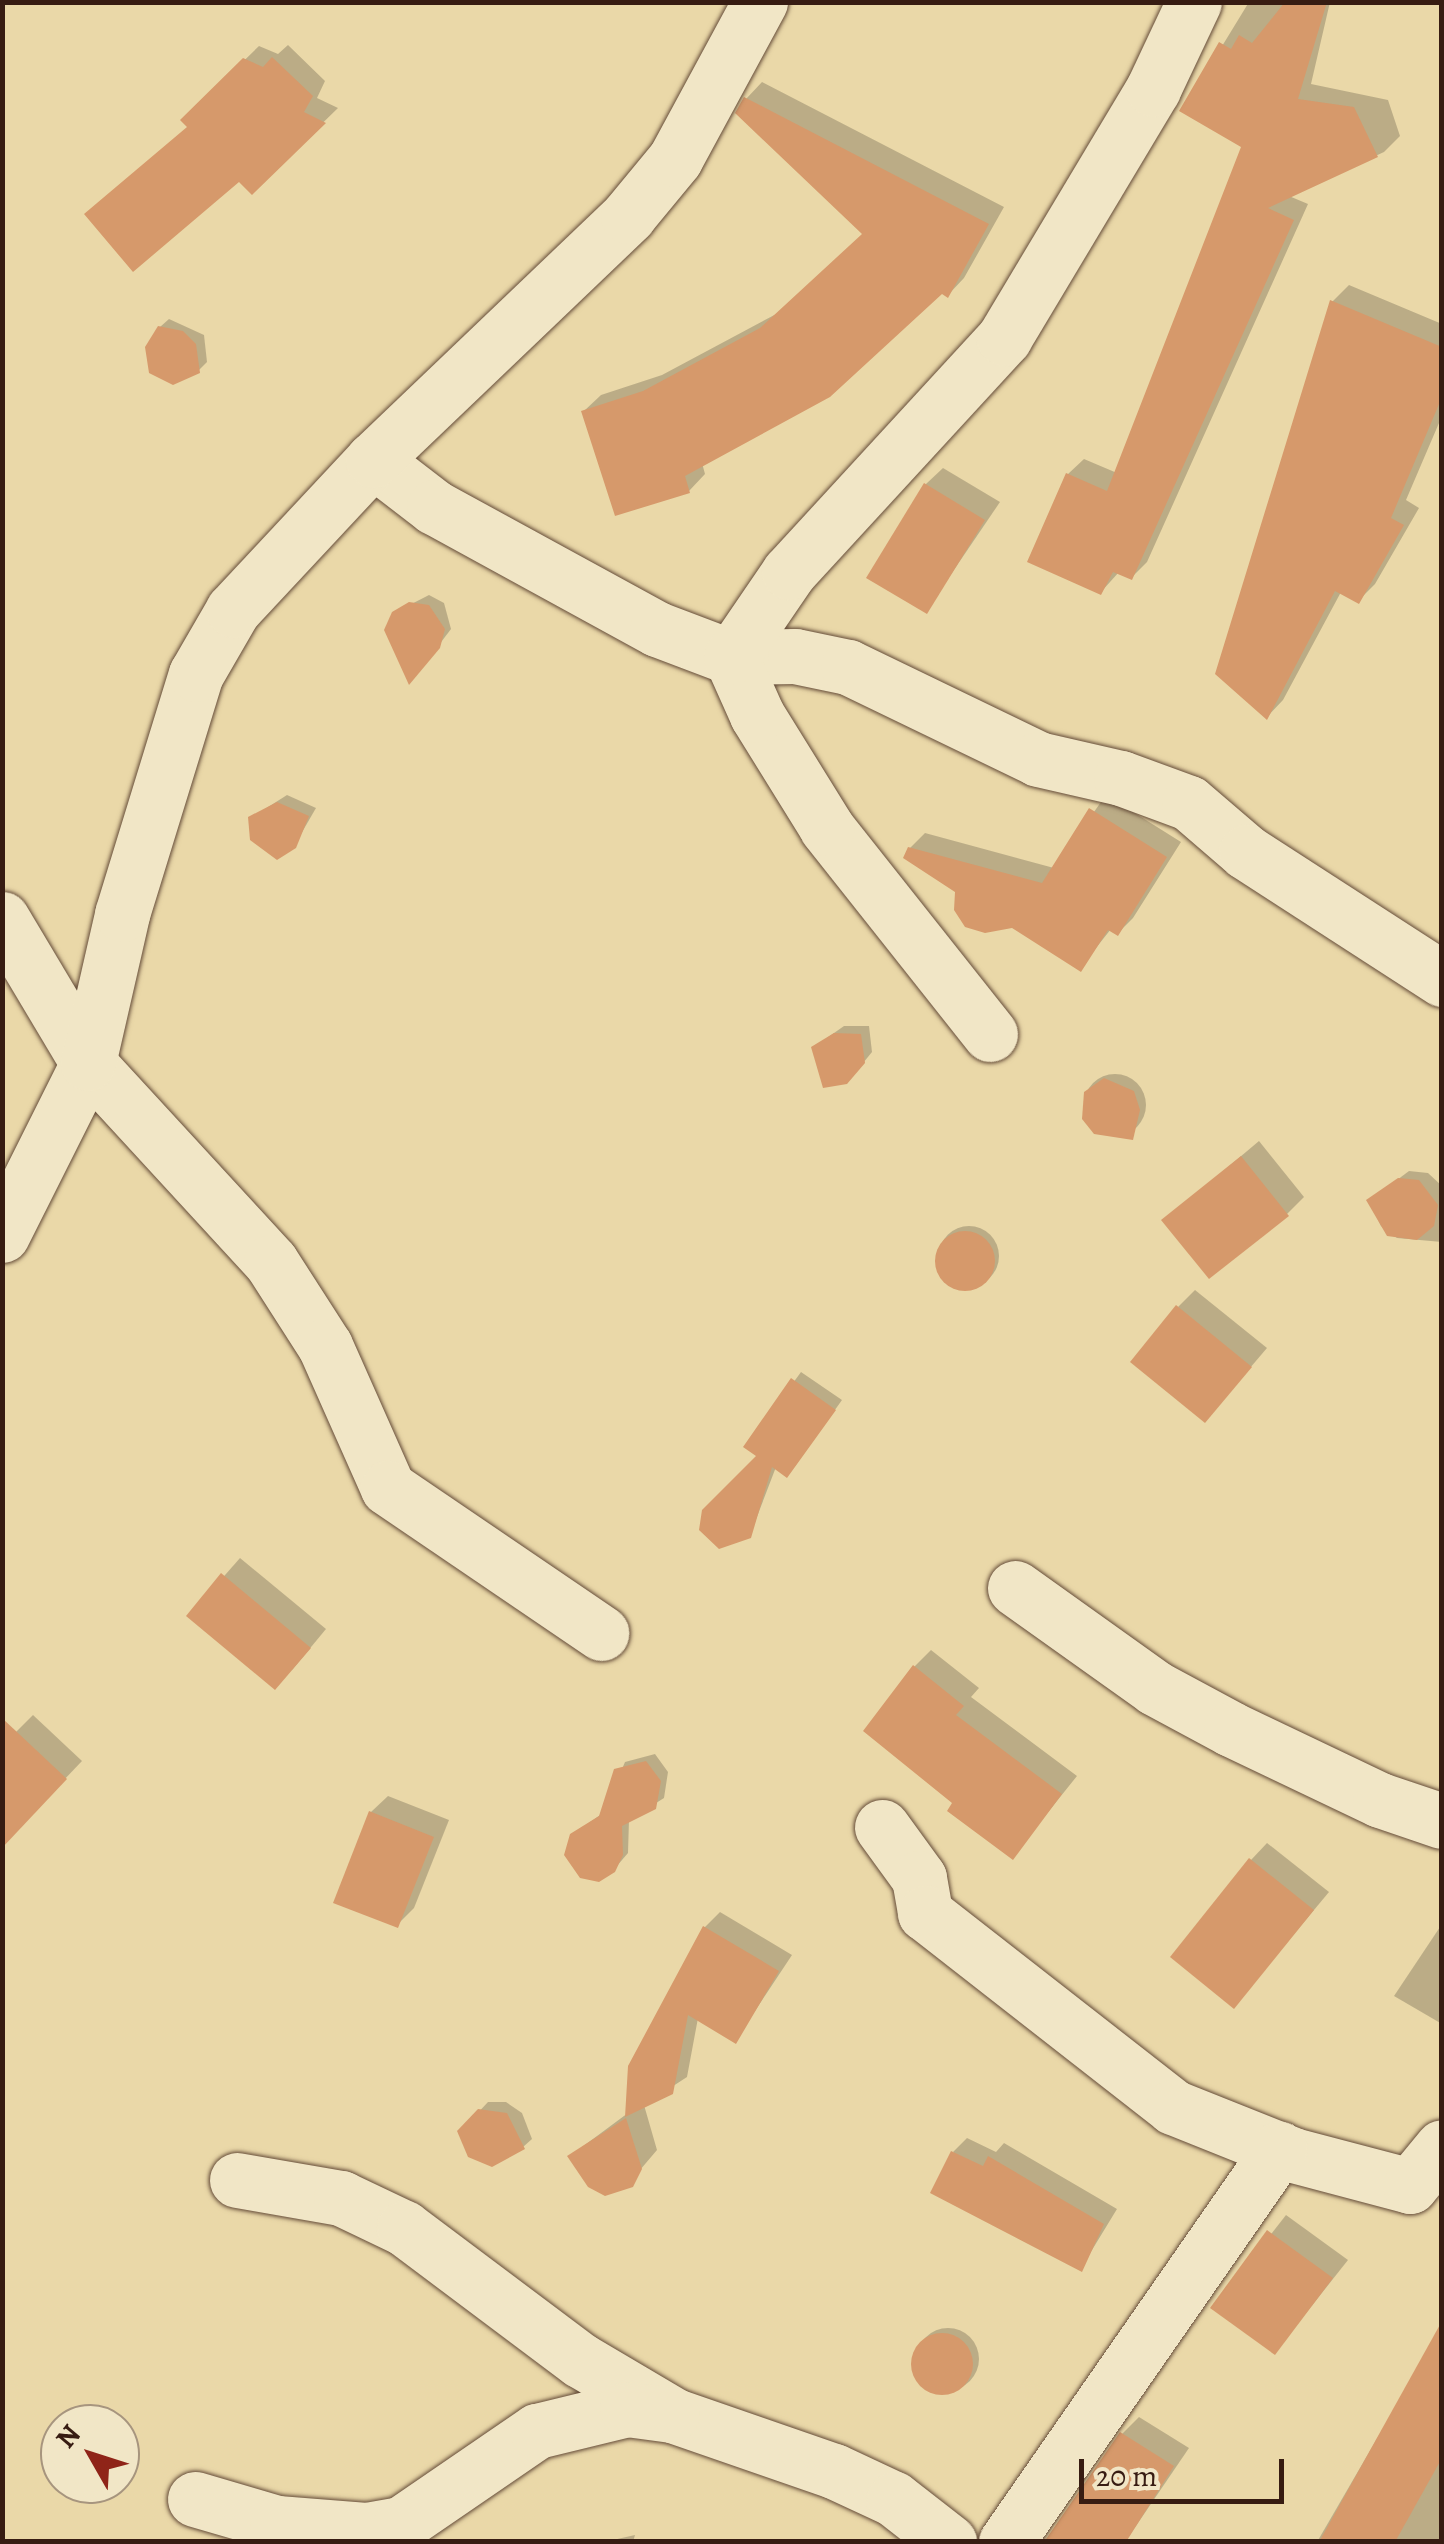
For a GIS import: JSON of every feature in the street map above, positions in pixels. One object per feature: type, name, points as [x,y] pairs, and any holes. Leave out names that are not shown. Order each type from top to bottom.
[{"type":"street","points":[[2,1235],[88,1063],[122,914],[196,674],[233,610],[373,460],[628,216],[674,159],[760,2]]},
{"type":"street","points":[[731,658],[789,572],[1004,338],[1153,89],[1194,2]]},
{"type":"street","points":[[373,460],[464,524],[656,629],[731,658],[795,656],[848,667],[1038,759],[1122,778],[1190,803],[1246,852],[1442,978]]},
{"type":"street","points":[[731,658],[756,715],[827,828],[990,1034]]},
{"type":"street","points":[[2,919],[88,1063],[271,1262],[325,1346],[388,1488],[601,1633]]},
{"type":"street","points":[[1014,1588],[1186,1704],[1380,1800],[1442,1822]]},
{"type":"street","points":[[882,1827],[918,1878],[924,1913],[1173,2107],[1278,2149],[1431,2176]]},
{"type":"street","points":[[1006,2542],[1278,2149]]},
{"type":"street","points":[[237,2180],[341,2198],[404,2228],[580,2360],[675,2416],[848,2478],[894,2499],[949,2542]]},
{"type":"street","points":[[195,2498],[277,2522],[366,2530],[402,2524],[537,2431],[627,2410],[675,2416]]},
{"type":"building","points":[[1285,2],[1327,2],[1298,99],[1354,107],[1378,157],[1268,208],[1294,220],[1132,580],[1113,572],[1101,595],[1027,562],[1066,473],[1107,491],[1241,147],[1179,111],[1219,42],[1231,49],[1239,35],[1252,43]]},
{"type":"building","points":[[272,57],[313,96],[304,112],[326,123],[252,195],[239,182],[133,272],[84,214],[187,127],[180,120],[243,58],[263,67]]},
{"type":"building","points":[[744,97],[989,224],[948,298],[942,294],[830,397],[685,476],[690,493],[615,516],[581,411],[643,391],[760,328],[862,234],[735,113]]},
{"type":"building","points":[[1330,300],[1442,347],[1442,397],[1391,518],[1404,525],[1359,604],[1335,591],[1267,720],[1215,674]]},
{"type":"building","points":[[158,326],[183,331],[196,344],[200,373],[173,385],[149,373],[145,347]]},
{"type":"building","points":[[924,483],[985,520],[927,614],[866,578]]},
{"type":"building","points":[[409,602],[429,605],[445,629],[440,648],[409,685],[384,630],[392,612]]},
{"type":"building","points":[[277,802],[309,816],[296,848],[277,860],[250,840],[248,817]]},
{"type":"building","points":[[1089,808],[1167,857],[1118,936],[1108,930],[1081,972],[1012,928],[985,933],[965,927],[954,910],[955,892],[903,858],[908,847],[1042,883]]},
{"type":"building","points":[[834,1033],[861,1034],[865,1063],[847,1084],[823,1088],[811,1047]]},
{"type":"building","points":[[1104,1078],[1134,1091],[1140,1110],[1133,1140],[1094,1134],[1082,1119],[1084,1092]]},
{"type":"building","points":[[1241,1156],[1289,1216],[1209,1279],[1161,1220]]},
{"type":"building","points":[[1398,1178],[1419,1180],[1438,1205],[1434,1226],[1417,1240],[1387,1236],[1366,1200]]},
{"type":"building","points":[[965,1231],[986,1240],[995,1261],[986,1282],[965,1291],[944,1282],[935,1261],[944,1240]]},
{"type":"building","points":[[1176,1305],[1252,1367],[1205,1423],[1130,1362]]},
{"type":"building","points":[[791,1378],[836,1410],[787,1478],[772,1467],[751,1538],[719,1549],[699,1530],[702,1510],[756,1456],[743,1447]]},
{"type":"building","points":[[221,1573],[311,1648],[275,1690],[186,1616]]},
{"type":"building","points":[[913,1665],[964,1706],[956,1715],[1062,1794],[1013,1860],[947,1811],[952,1803],[863,1731]]},
{"type":"building","points":[[2,1718],[67,1779],[2,1848]]},
{"type":"building","points":[[646,1761],[661,1781],[656,1809],[622,1826],[623,1855],[615,1872],[599,1882],[580,1878],[564,1855],[570,1834],[599,1816],[614,1769]]},
{"type":"building","points":[[369,1811],[434,1837],[398,1928],[333,1903]]},
{"type":"building","points":[[1249,1858],[1314,1910],[1234,2009],[1170,1957]]},
{"type":"building","points":[[703,1926],[779,1971],[736,2044],[688,2015],[673,2094],[625,2117],[628,2066]]},
{"type":"building","points":[[478,2109],[507,2113],[525,2149],[492,2167],[468,2157],[457,2131]]},
{"type":"building","points":[[626,2118],[642,2169],[633,2187],[605,2196],[588,2187],[567,2156]]},
{"type":"building","points":[[951,2151],[983,2166],[988,2156],[1104,2224],[1082,2272],[930,2193]]},
{"type":"building","points":[[1267,2230],[1333,2278],[1275,2355],[1210,2308]]},
{"type":"building","points":[[1442,2321],[1442,2458],[1395,2542],[1319,2542]]},
{"type":"building","points":[[942,2333],[964,2342],[973,2364],[964,2386],[942,2395],[920,2386],[911,2364],[920,2342]]},
{"type":"building","points":[[1120,2432],[1174,2466],[1126,2542],[1044,2542]]}]
